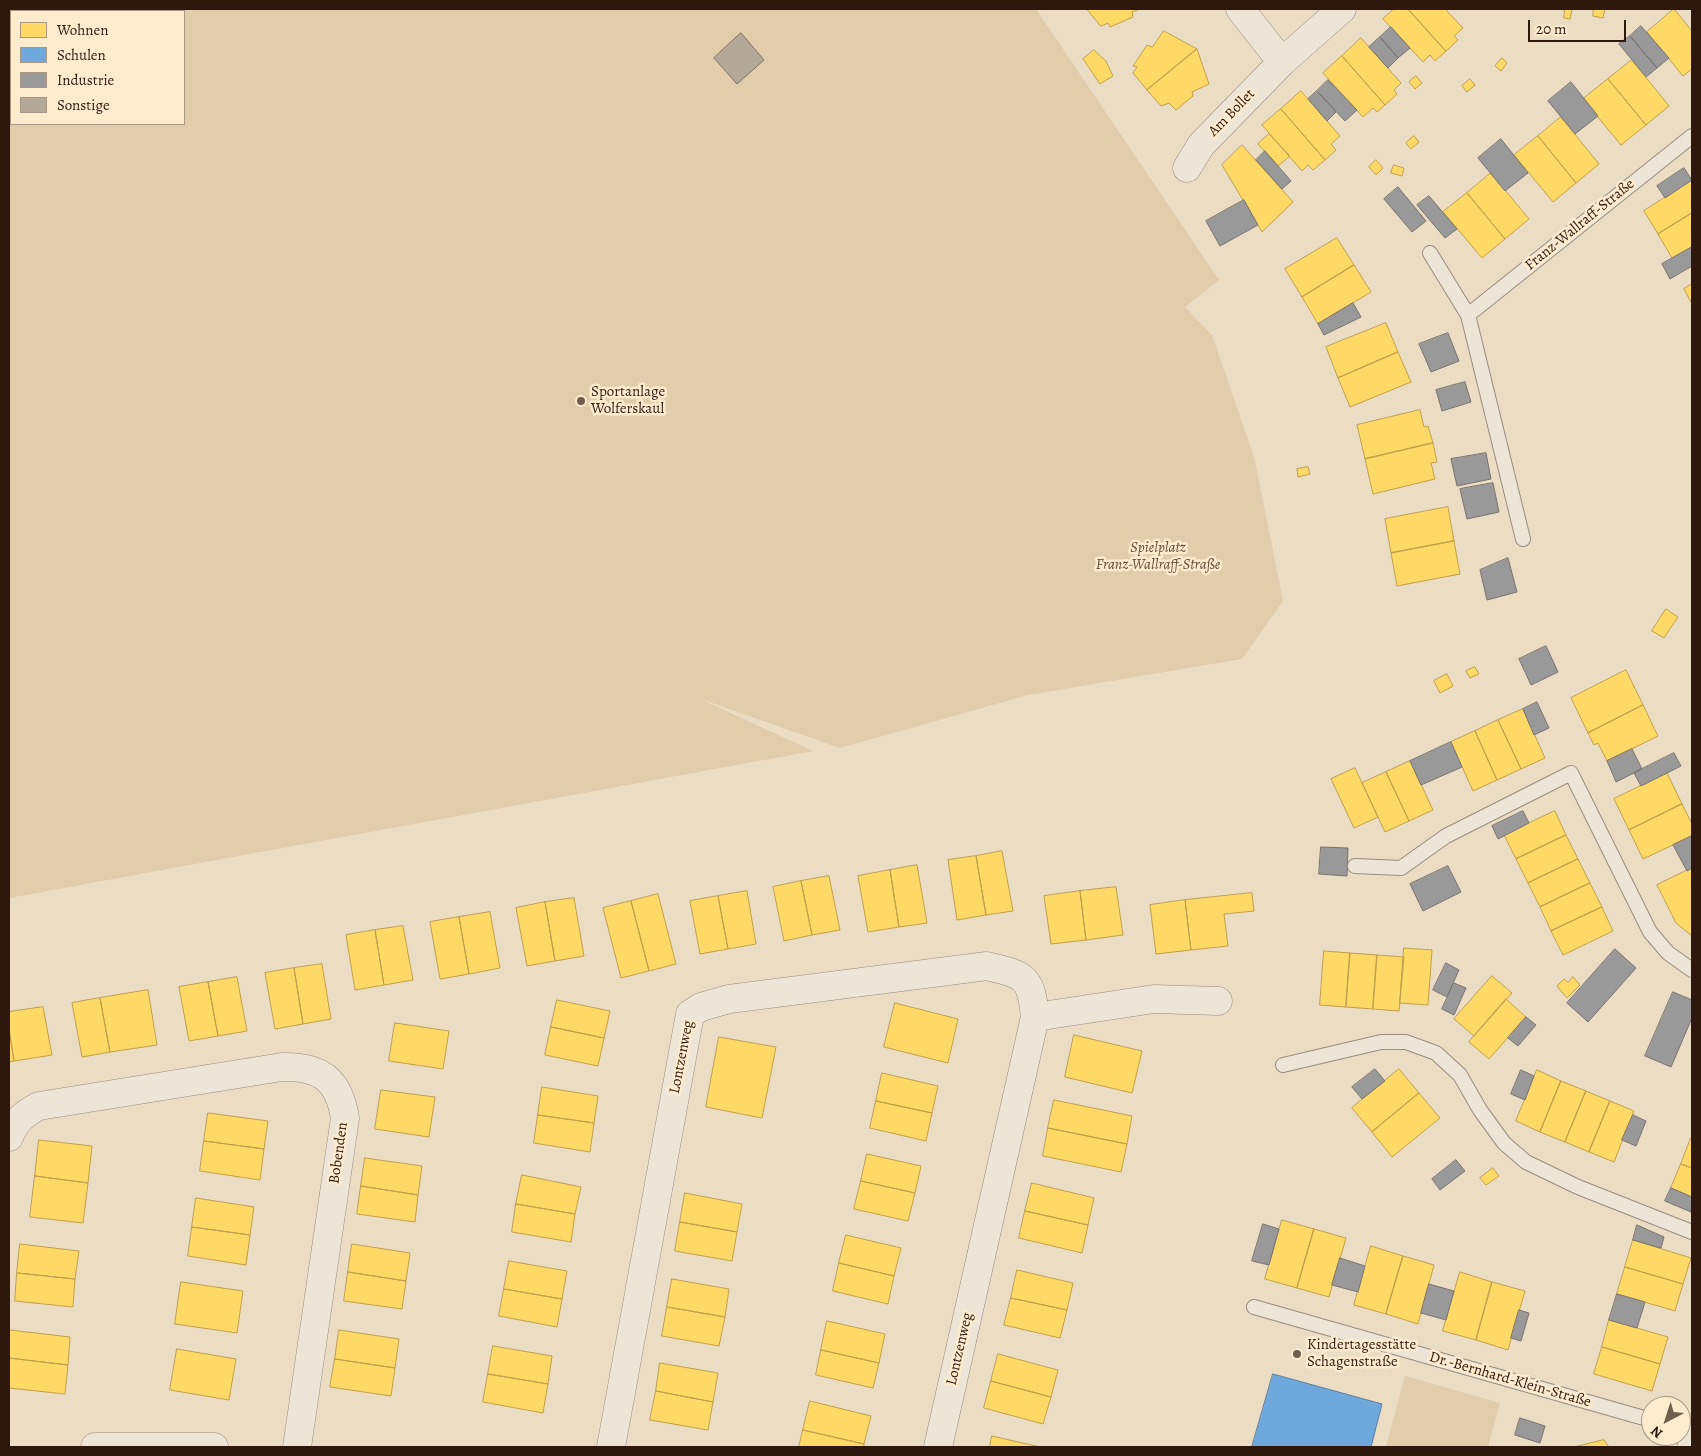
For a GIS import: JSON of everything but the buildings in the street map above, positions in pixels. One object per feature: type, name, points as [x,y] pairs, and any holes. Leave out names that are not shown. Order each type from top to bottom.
[{"type":"street","points":[[1240,9],[1282,62]]},
{"type":"street","name":"Am Bollet","points":[[1188,168],[1200,145],[1282,62],[1342,9]]},
{"type":"street","name":"Lontzenweg","points":[[611,1447],[690,1014],[701,1007],[729,1000],[987,966],[1018,973],[1032,992],[1035,1017],[938,1447]]},
{"type":"street","points":[[1035,1017],[1154,999],[1218,1001]]},
{"type":"street","name":"Bobenden","points":[[9,1135],[16,1122],[27,1112],[39,1106],[282,1067],[300,1066],[317,1071],[334,1086],[339,1094],[345,1118],[297,1447]]},
{"type":"street","points":[[95,1447],[214,1447]]},
{"type":"lane","name":"Franz-Wallraff-Straße","points":[[1468,315],[1692,136]]},
{"type":"lane","points":[[1430,253],[1468,315],[1522,540]]},
{"type":"lane","points":[[1355,866],[1401,868],[1446,836],[1571,773],[1650,932],[1668,953],[1692,970]]},
{"type":"lane","points":[[1283,1065],[1381,1042],[1406,1042],[1436,1053],[1460,1075],[1480,1110],[1504,1143],[1526,1162],[1578,1187],[1692,1232]]},
{"type":"lane","name":"Dr.-Bernhard-Klein-Straße","points":[[1254,1307],[1641,1417]]},
{"type":"green space","name":"Sportanlage Wolferskaul","points":[[1036,9],[1219,280],[1185,307],[1212,335],[1254,457],[1283,601],[1242,659],[1028,695],[840,748],[698,698],[813,751],[9,898],[9,53],[10,52],[10,125],[185,125],[185,10],[50,10]]},
{"type":"green space","points":[[1405,1376],[1500,1403],[1488,1447],[1386,1447]]},
{"type":"place","name":"Sportanlage Wolferskaul","points":[[581,401]]},
{"type":"place","name":"Kindertagesstätte Schagenstraße","points":[[1297,1354]]},
{"type":"park label","name":"Spielplatz Franz-Wallraff-Straße","points":[[1158,556]]}]
